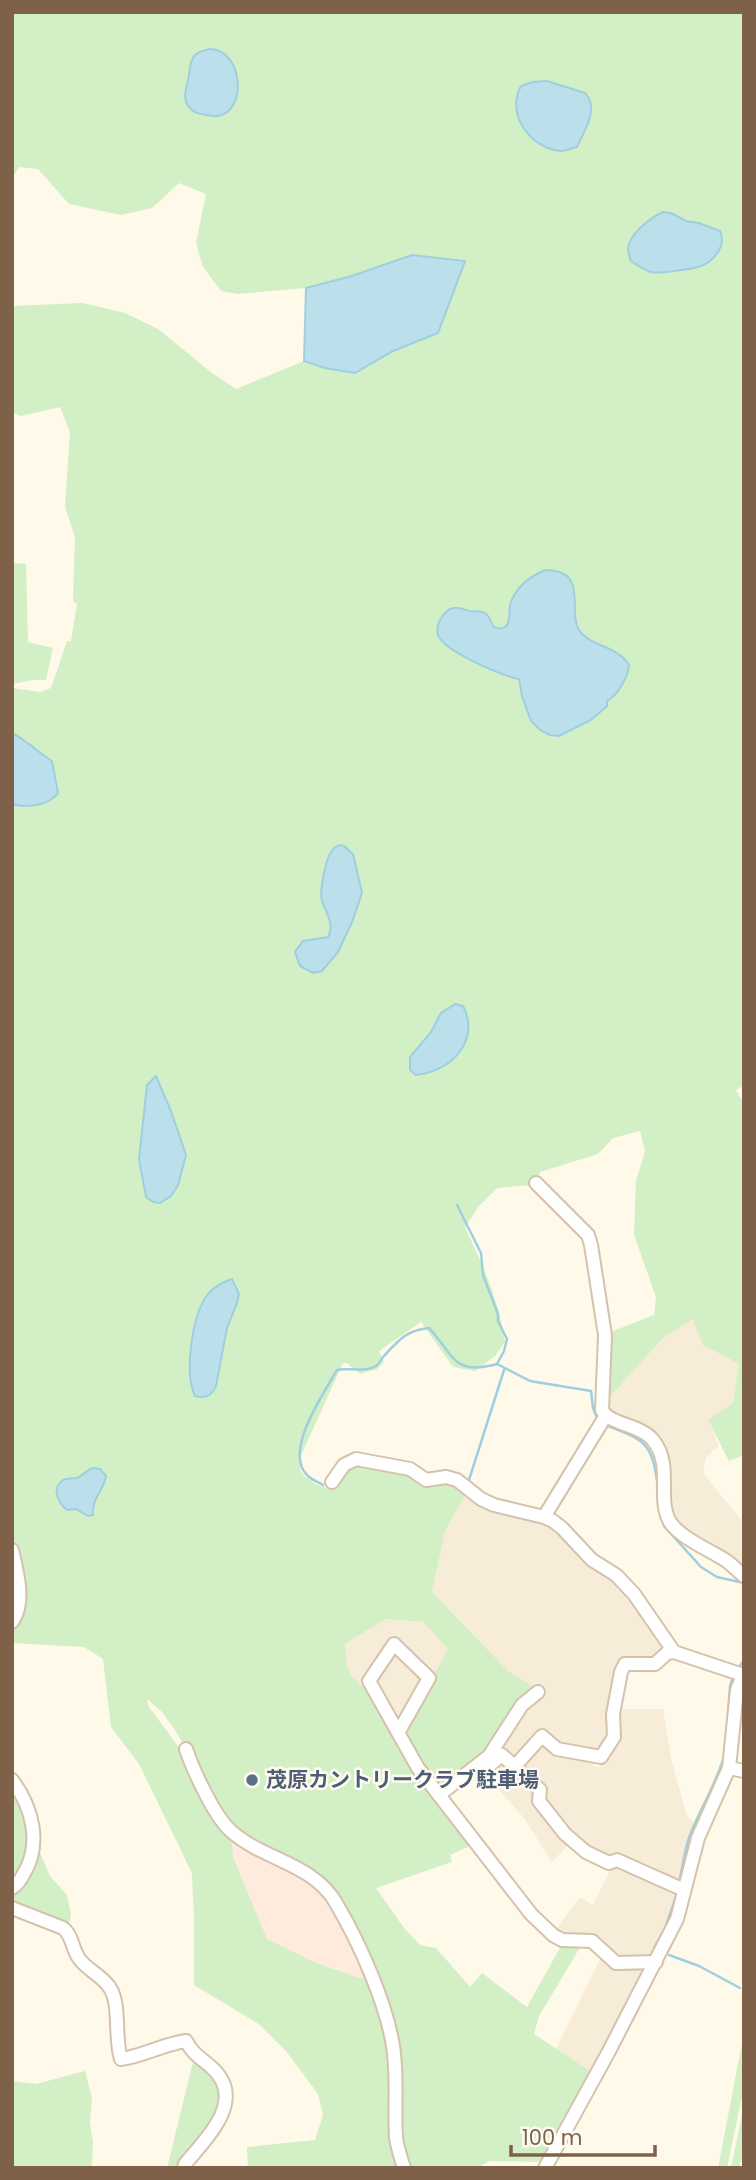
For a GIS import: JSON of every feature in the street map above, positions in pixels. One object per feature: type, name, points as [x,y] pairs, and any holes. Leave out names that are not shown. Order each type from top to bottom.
[{"type":"street","points":[[536,1183],[588,1236],[591,1245],[605,1335],[601,1390],[605,1417],[628,1424],[652,1439],[664,1462],[667,1515],[672,1524],[679,1532],[744,1576]]},
{"type":"street","points":[[544,1517],[605,1417]]},
{"type":"street","points":[[332,1482],[344,1465],[356,1459],[410,1469],[426,1480],[446,1477],[457,1480],[488,1502],[544,1517],[562,1528],[592,1560],[616,1575],[634,1594],[674,1652]]},
{"type":"street","points":[[12,1550],[20,1593],[12,1622]]},
{"type":"street","points":[[398,1733],[429,1678],[394,1644],[369,1681],[398,1733],[418,1768],[531,1914],[553,1935],[562,1940],[592,1941],[617,1962],[656,1962]]},
{"type":"street","points":[[515,1766],[542,1736],[557,1749],[601,1757],[614,1737],[613,1714],[625,1664],[655,1664],[667,1653],[674,1652],[743,1674],[737,1690],[729,1768],[698,1838],[677,1919],[545,2168]]},
{"type":"street","points":[[439,1795],[489,1756],[522,1705],[538,1692]]},
{"type":"street","points":[[186,1749],[189,1760],[222,1822],[233,1834],[316,1878],[335,1900],[380,1997],[388,2022],[396,2084],[396,2138],[404,2168]]},
{"type":"street","points":[[473,1769],[483,1772],[502,1755],[540,1790],[539,1801],[565,1833],[586,1852],[609,1863],[617,1860],[684,1890]]},
{"type":"street","points":[[729,1768],[744,1771]]},
{"type":"street","points":[[12,1780],[28,1807],[35,1831],[29,1866],[17,1885],[12,1888]]},
{"type":"street","points":[[12,1908],[67,1931],[78,1958],[108,1984],[114,1999],[121,2059],[186,2041],[196,2056],[219,2074],[226,2093],[225,2109],[213,2130],[184,2168]]},
{"type":"shaded area","points":[[693,1318],[703,1345],[739,1364],[733,1404],[708,1420],[719,1446],[706,1457],[703,1473],[744,1523],[744,1573],[678,1527],[670,1507],[666,1456],[612,1415],[605,1402],[664,1337]]},
{"type":"shaded area","points":[[467,1491],[543,1519],[614,1577],[666,1646],[654,1660],[623,1661],[610,1737],[600,1753],[558,1745],[543,1732],[512,1760],[500,1747],[538,1689],[508,1671],[432,1592],[445,1531]]},
{"type":"shaded area","points":[[385,1619],[423,1622],[448,1649],[434,1676],[394,1638],[360,1684],[352,1677],[347,1666],[345,1644]]},
{"type":"shaded area","points":[[397,1653],[424,1679],[401,1720],[395,1720],[375,1680]]},
{"type":"shaded area","points":[[618,1709],[663,1709],[671,1758],[687,1817],[699,1826],[689,1847],[681,1883],[613,1852],[605,1858],[567,1831],[521,1768],[541,1742],[593,1762],[593,1766],[599,1767],[617,1738]]},
{"type":"shaded area","points":[[500,1761],[536,1790],[570,1843],[552,1862],[524,1818],[485,1774]]},
{"type":"shaded area","points":[[232,1843],[251,1849],[306,1876],[336,1911],[364,1980],[316,1963],[267,1940],[233,1857]]},
{"type":"shaded area","points":[[620,1864],[680,1891],[673,1915],[656,1952],[645,1958],[617,1958],[564,1937],[555,1930],[580,1897],[593,1905],[610,1870]]},
{"type":"shaded area","points":[[602,1955],[647,1967],[590,2071],[556,2049]]},
{"type":"green space","points":[[12,12],[744,12],[744,1085],[736,1090],[744,1104],[744,1455],[729,1461],[708,1420],[733,1403],[739,1364],[703,1345],[693,1319],[664,1337],[605,1402],[608,1333],[654,1315],[656,1297],[634,1235],[636,1181],[645,1151],[640,1131],[613,1138],[598,1154],[540,1172],[533,1185],[497,1188],[478,1207],[465,1228],[490,1284],[499,1312],[505,1342],[495,1356],[475,1371],[453,1367],[421,1322],[379,1351],[384,1362],[377,1369],[360,1374],[347,1363],[343,1363],[299,1460],[301,1473],[315,1484],[328,1488],[357,1461],[448,1479],[467,1491],[445,1531],[432,1592],[508,1671],[538,1689],[482,1757],[440,1787],[408,1743],[405,1730],[448,1649],[423,1622],[385,1619],[345,1644],[347,1666],[352,1677],[374,1697],[398,1748],[474,1844],[450,1855],[452,1862],[376,1888],[404,1928],[420,1945],[436,1948],[470,1987],[482,1973],[527,2007],[562,1944],[582,1944],[539,2016],[534,2034],[590,2071],[540,2162],[490,2161],[477,2168],[248,2168],[247,2147],[315,2140],[323,2115],[318,2094],[286,2051],[259,2024],[194,1985],[192,1873],[139,1764],[111,1727],[103,1659],[84,1647],[12,1643],[12,804],[17,806],[33,749],[28,741],[12,733],[12,688],[40,692],[51,688],[67,641],[71,641],[77,604],[73,601],[75,537],[65,507],[70,432],[60,407],[21,416],[12,412],[12,306],[83,303],[125,313],[158,329],[236,389],[304,361],[355,373],[393,351],[438,333],[465,262],[352,276],[306,288],[238,294],[221,291],[203,267],[196,243],[206,194],[179,183],[152,208],[121,215],[69,204],[38,169],[19,167],[12,179]],"holes":[[[147,1699],[162,1712],[229,1821],[243,1834],[312,1869],[335,1890],[341,1902],[363,1979],[316,1963],[267,1939],[233,1857],[232,1843],[214,1821],[181,1750],[149,1707]]]},
{"type":"green space","points":[[12,563],[26,564],[28,642],[53,648],[46,680],[12,684]]},
{"type":"green space","points":[[12,1786],[50,1876],[67,1895],[71,1915],[68,1928],[12,1905]]},
{"type":"green space","points":[[744,2033],[744,2087],[727,2168],[718,2168]]},
{"type":"green space","points":[[194,2058],[218,2077],[224,2101],[181,2168],[167,2168]]},
{"type":"green space","points":[[85,2071],[92,2098],[92,2168],[12,2168],[12,2081],[36,2084]]},
{"type":"green space","points":[[744,2105],[744,2149],[739,2168],[731,2168]]},
{"type":"water","points":[[210,49],[221,52],[229,59],[238,81],[234,104],[228,112],[217,116],[194,111],[185,98],[192,59],[198,53]]},
{"type":"water","points":[[547,81],[585,93],[589,99],[589,120],[577,147],[561,151],[540,144],[531,137],[519,118],[516,108],[521,86]]},
{"type":"water","points":[[663,212],[720,231],[722,242],[715,256],[701,266],[661,272],[648,271],[631,261],[628,248],[634,234]]},
{"type":"water","points":[[412,255],[465,261],[438,333],[393,351],[355,373],[304,361],[306,288],[352,276]]},
{"type":"water","points":[[545,570],[559,572],[568,577],[574,593],[576,622],[584,636],[618,653],[629,665],[622,685],[607,701],[607,706],[591,720],[559,736],[540,730],[531,721],[519,679],[462,655],[438,635],[442,616],[454,608],[483,612],[494,627],[504,628],[508,623],[510,605],[515,593],[528,580]]},
{"type":"water","points":[[12,733],[52,761],[58,793],[49,801],[30,806],[12,804]]},
{"type":"water","points":[[339,845],[353,854],[362,893],[338,952],[322,971],[313,973],[300,966],[295,952],[303,941],[328,937],[330,923],[321,891],[329,856]]},
{"type":"water","points":[[455,1004],[463,1006],[468,1019],[465,1042],[451,1061],[441,1068],[416,1075],[410,1070],[410,1057],[431,1032],[441,1013]]},
{"type":"water","points":[[156,1076],[186,1155],[178,1185],[171,1196],[160,1203],[146,1197],[139,1159],[147,1085]]},
{"type":"water","points":[[232,1279],[239,1294],[227,1328],[216,1386],[208,1396],[195,1396],[190,1359],[198,1315],[210,1291]]},
{"type":"water","points":[[93,1468],[100,1469],[106,1476],[94,1504],[93,1515],[88,1516],[76,1509],[67,1510],[57,1496],[59,1484],[64,1480],[79,1477]]},
{"type":"waterway","points":[[323,1485],[308,1476],[301,1466],[300,1453],[308,1423],[337,1370],[372,1368],[403,1337],[429,1328],[450,1355],[463,1365],[483,1367],[497,1364],[504,1351],[507,1339],[498,1321],[498,1314],[483,1275],[481,1253],[457,1205]]},
{"type":"waterway","points":[[497,1364],[530,1381],[591,1391],[597,1418]]},
{"type":"waterway","points":[[469,1480],[504,1370]]},
{"type":"waterway","points":[[608,1426],[632,1436],[646,1446],[653,1462],[658,1487]]},
{"type":"waterway","points":[[663,1521],[664,1526],[701,1567],[717,1577],[744,1583]]},
{"type":"waterway","points":[[739,1667],[744,1660]]},
{"type":"waterway","points":[[728,1715],[733,1677]]},
{"type":"waterway","points":[[680,1878],[690,1835],[718,1775],[725,1753]]},
{"type":"waterway","points":[[654,1948],[664,1931],[676,1897]]},
{"type":"waterway","points":[[669,1955],[699,1966],[740,1988]]},
{"type":"place","name":"茂原カントリークラブ駐車場","points":[[252,1780]]}]
